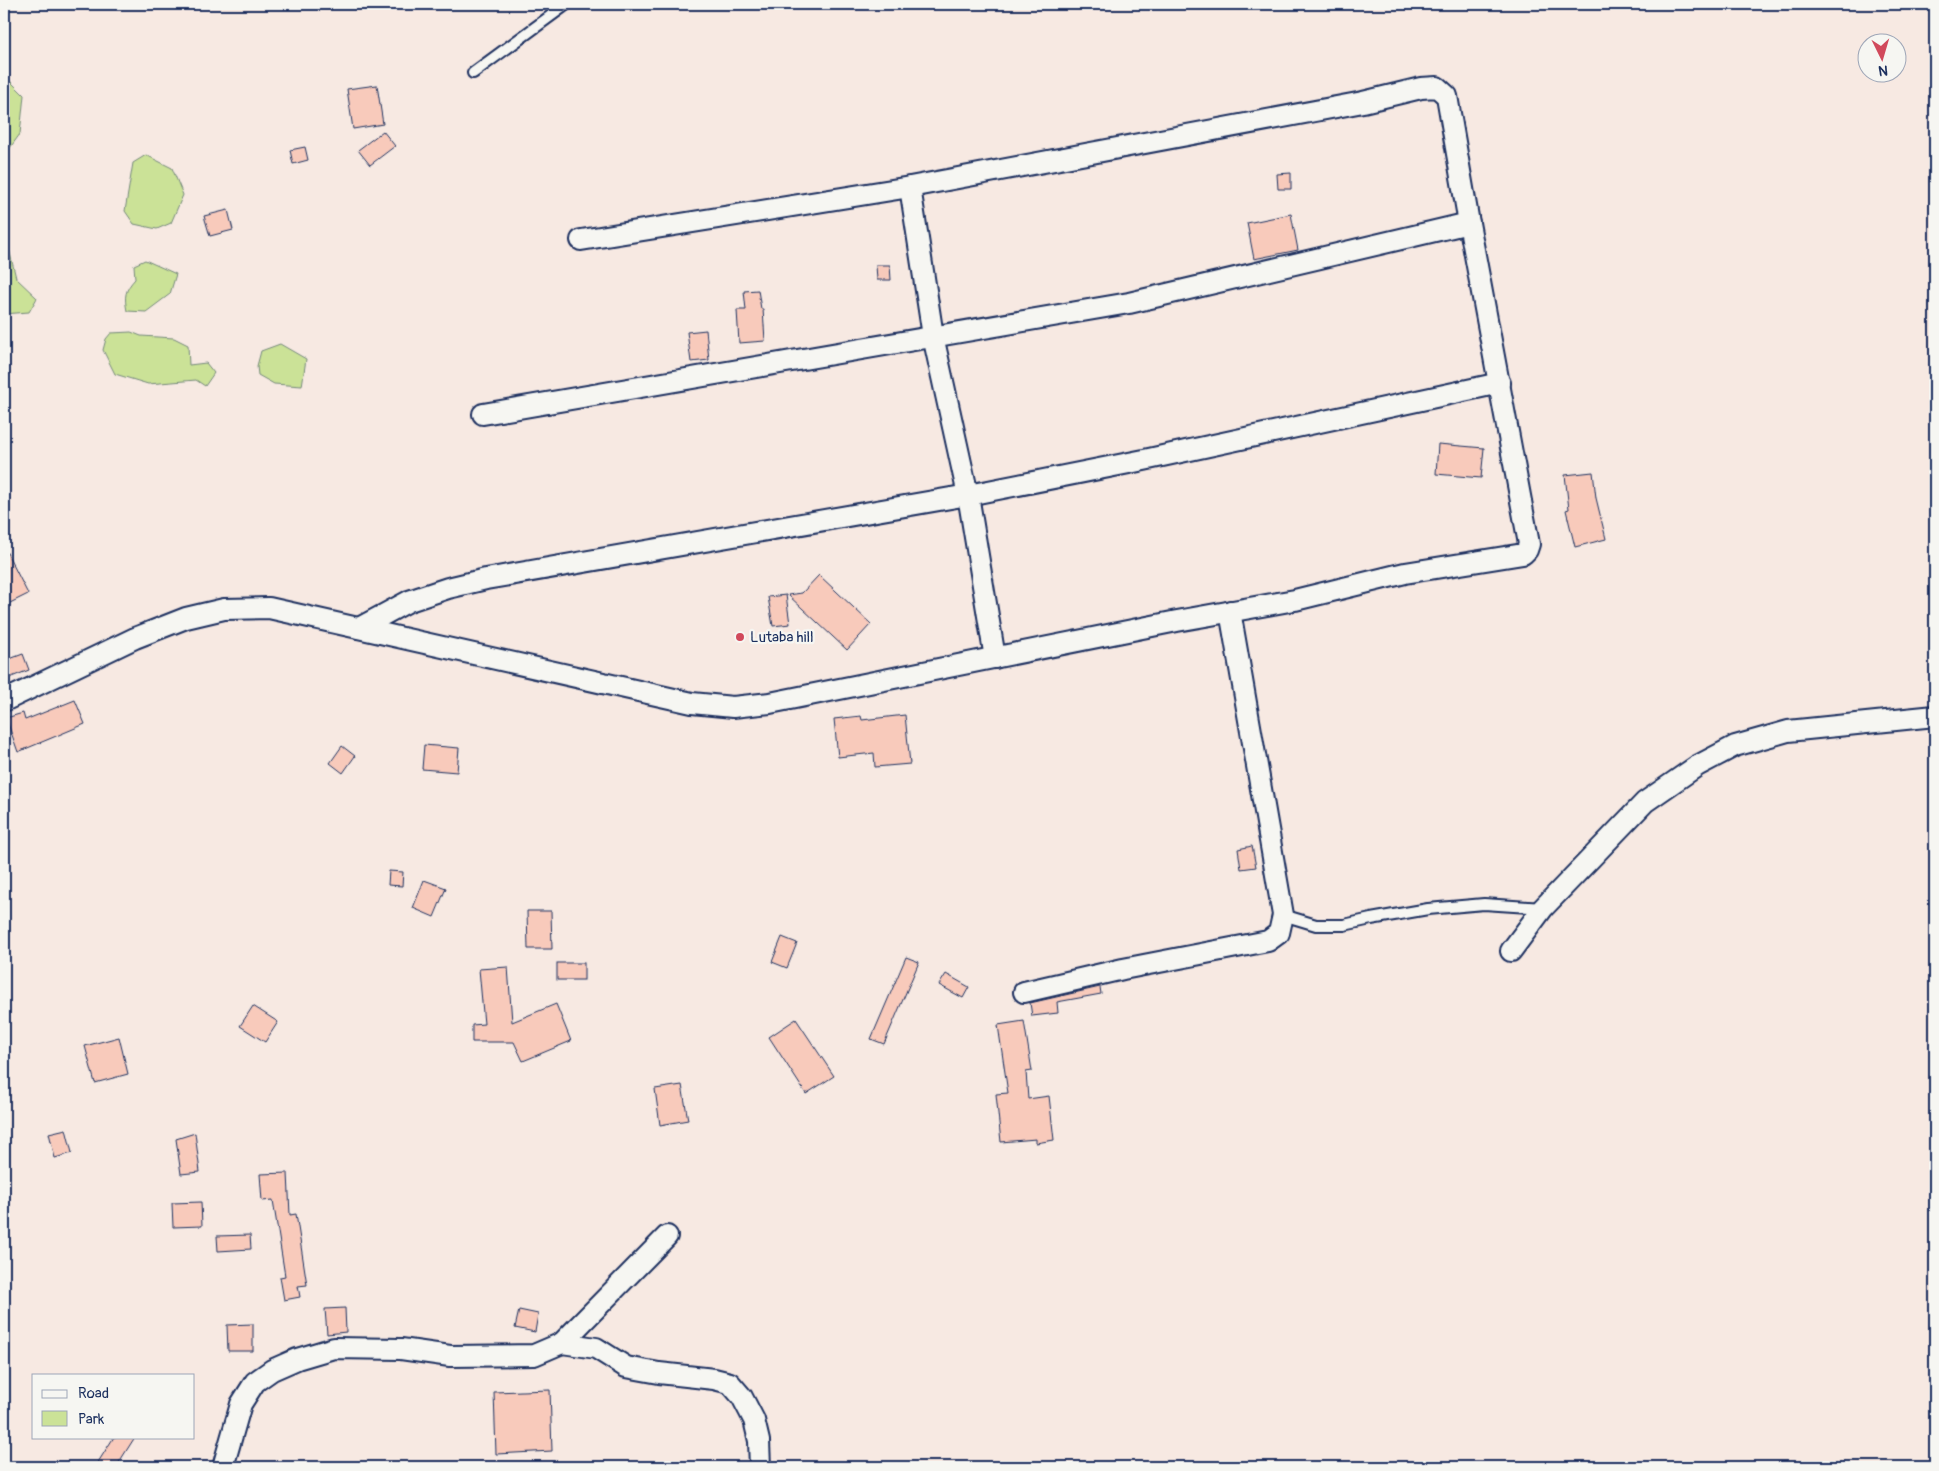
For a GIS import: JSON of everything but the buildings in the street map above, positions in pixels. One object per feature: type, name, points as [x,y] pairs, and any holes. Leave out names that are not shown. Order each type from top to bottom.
[{"type":"street","points":[[4,701],[135,638],[186,618],[224,609],[270,608],[644,693],[692,703],[733,707],[770,703],[1230,611],[1295,600],[1405,573],[1523,554],[1529,544],[1500,383],[1468,223],[1447,96],[1437,88],[1421,88],[1363,102],[910,187],[581,240]]},
{"type":"street","points":[[910,187],[933,336],[968,495],[995,658]]},
{"type":"street","points":[[483,414],[1129,303],[1468,223]]},
{"type":"street","points":[[359,628],[409,601],[448,588],[486,579],[968,495],[1144,460],[1500,383]]},
{"type":"street","points":[[1024,992],[1123,969],[1268,941],[1279,933],[1283,915],[1230,611]]},
{"type":"street","points":[[1511,951],[1543,908],[1646,802],[1697,766],[1735,746],[1788,731],[1935,716]]},
{"type":"street","points":[[223,1467],[241,1404],[255,1382],[272,1370],[297,1359],[334,1348],[401,1349],[450,1356],[534,1355],[562,1343],[667,1236]]},
{"type":"street","points":[[562,1343],[596,1348],[626,1367],[714,1379],[730,1383],[742,1397],[754,1420],[760,1441],[760,1467]]},
{"type":"lane","points":[[473,73],[568,4]]},
{"type":"lane","points":[[1283,915],[1316,925],[1344,925],[1372,918],[1428,909],[1484,904],[1543,908]]},
{"type":"green space","points":[[4,78],[8,79],[24,95],[20,134],[4,156]]},
{"type":"green space","points":[[146,155],[172,168],[183,195],[171,223],[157,229],[134,224],[125,211],[133,163]]},
{"type":"green space","points":[[4,246],[9,249],[16,278],[37,298],[29,312],[4,314]]},
{"type":"green space","points":[[145,260],[176,274],[170,294],[146,312],[127,311],[126,294],[135,279],[134,265]]},
{"type":"green space","points":[[131,332],[141,336],[174,338],[188,345],[189,365],[206,363],[214,373],[205,386],[196,380],[148,384],[115,374],[103,350],[106,339],[111,333]]},
{"type":"green space","points":[[280,344],[306,359],[302,386],[274,384],[258,375],[257,366],[261,351]]},
{"type":"place","name":"Lutaba hill","points":[[740,637]]}]
